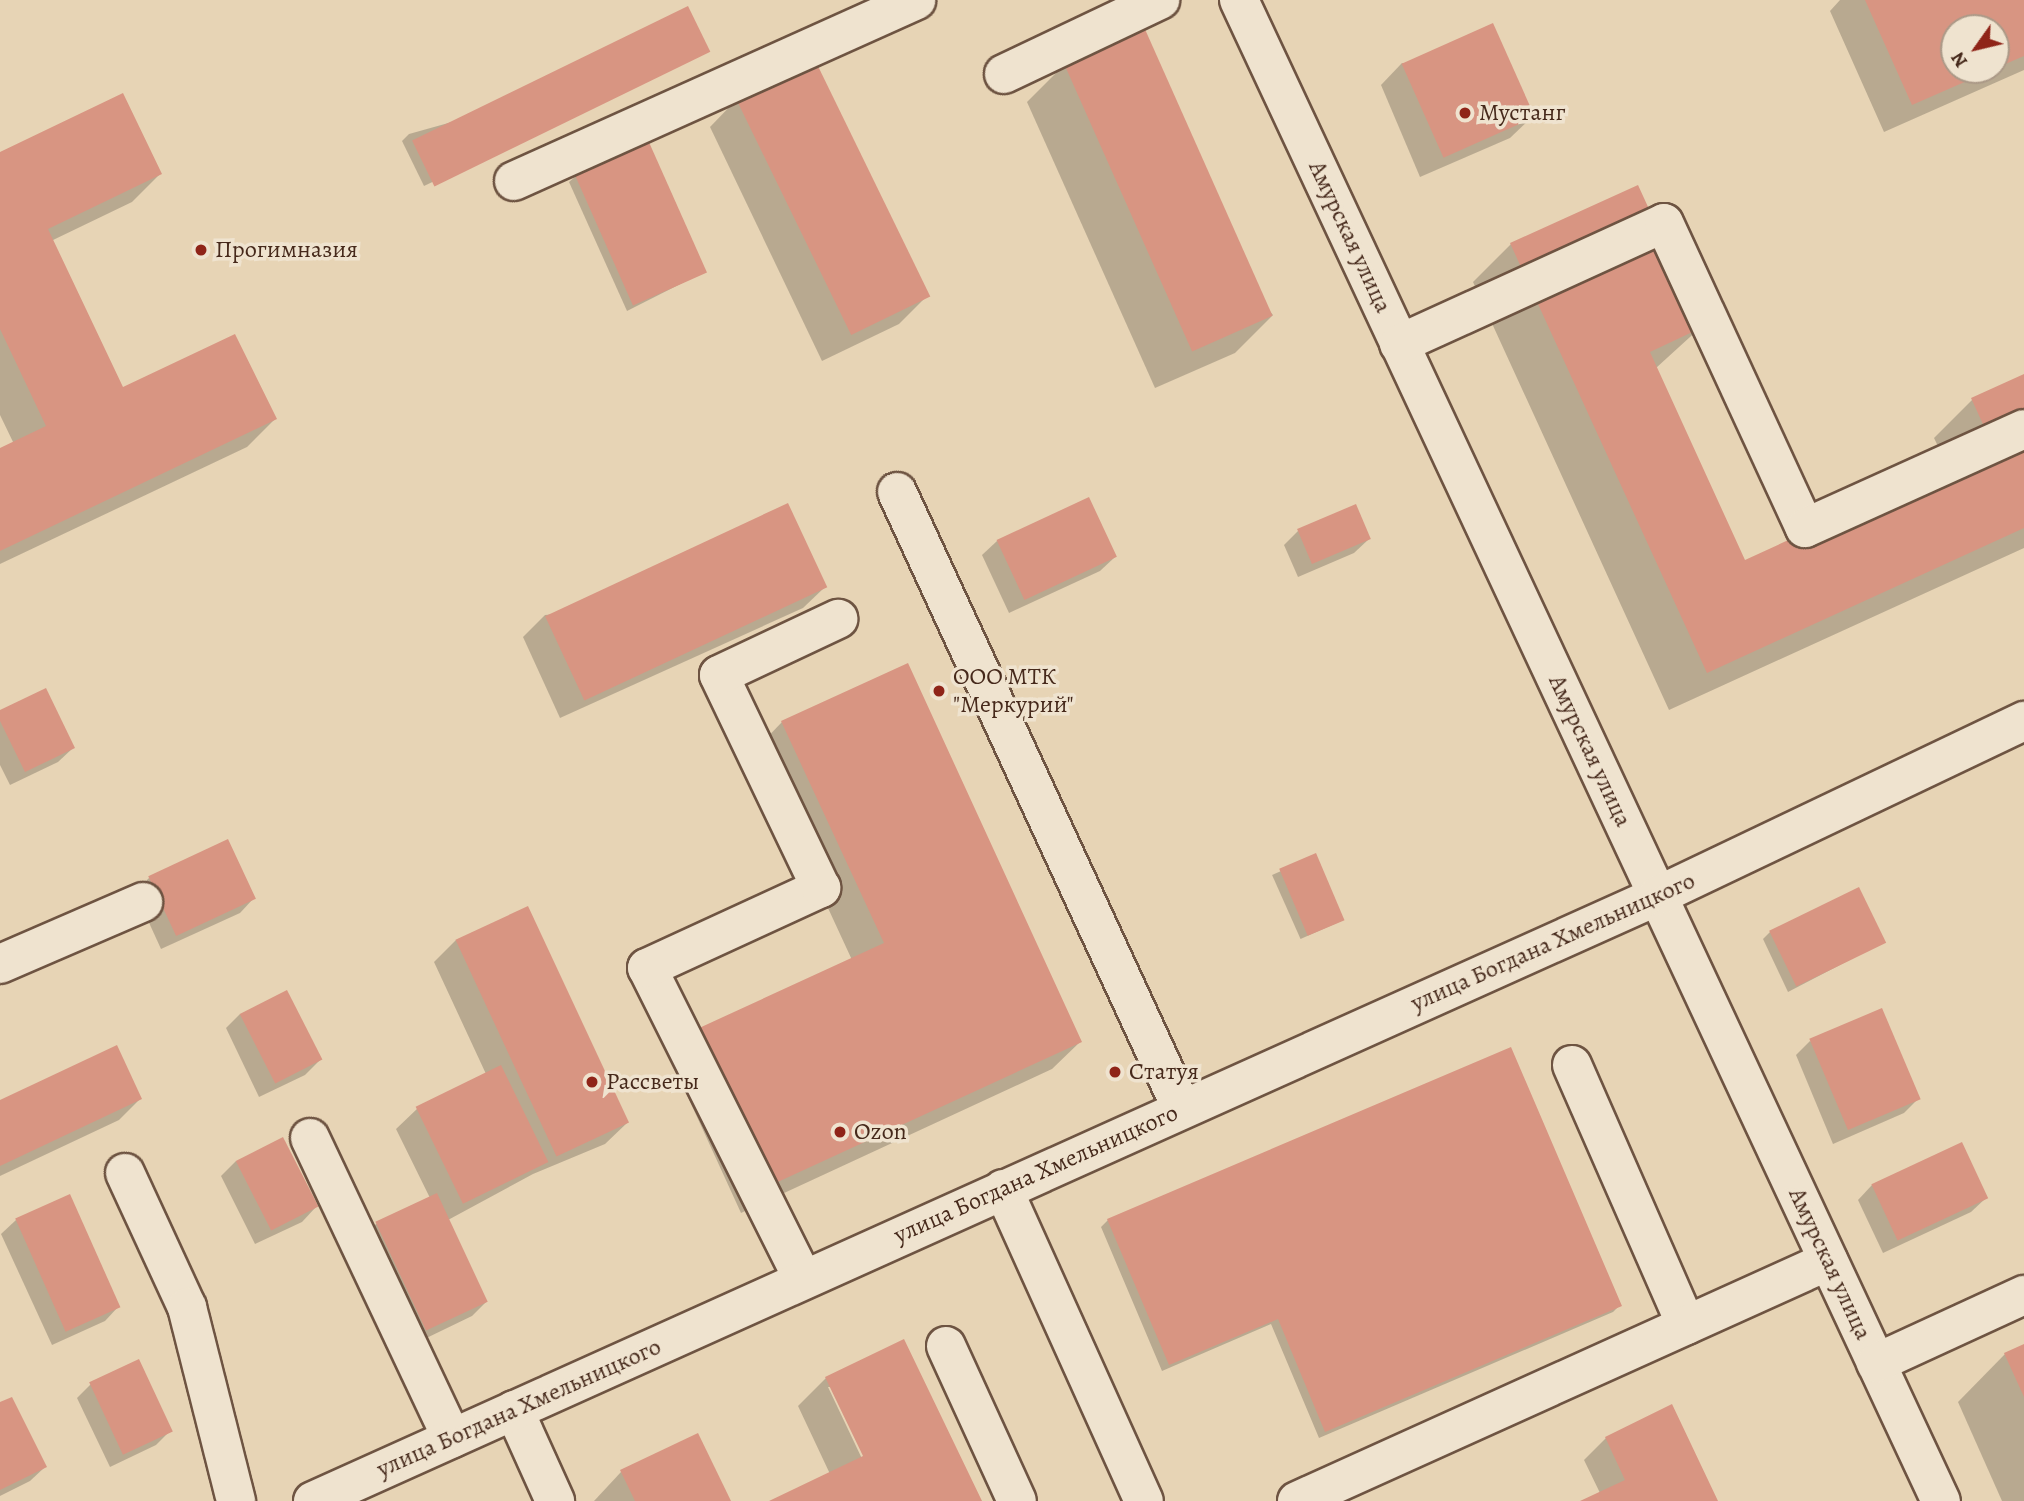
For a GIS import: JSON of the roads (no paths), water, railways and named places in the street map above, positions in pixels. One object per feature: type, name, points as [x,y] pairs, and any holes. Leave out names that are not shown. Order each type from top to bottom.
[{"type":"street","points":[[514,181],[916,0]]},
{"type":"street","points":[[1004,74],[1160,0]]},
{"type":"street","name":"Амурская улица","points":[[1239,0],[1941,1501]]},
{"type":"street","points":[[1399,344],[1664,223],[1805,528],[2024,429]]},
{"type":"street","points":[[897,492],[1182,1109]]},
{"type":"street","points":[[803,1279],[647,968],[821,888],[719,675],[838,619]]},
{"type":"street","name":"улица Богдана Хмельницкого","points":[[313,1501],[1657,896],[2024,721]]},
{"type":"street","points":[[0,964],[143,902]]},
{"type":"street","points":[[1572,1065],[1686,1325]]},
{"type":"street","points":[[310,1138],[452,1438]]},
{"type":"street","points":[[125,1173],[187,1307],[236,1501]]},
{"type":"street","points":[[1003,1189],[1144,1501]]},
{"type":"street","points":[[1297,1501],[1828,1261]]},
{"type":"street","points":[[1876,1363],[2024,1295]]},
{"type":"street","points":[[946,1346],[1017,1501]]},
{"type":"street","points":[[513,1410],[555,1501]]},
{"type":"place","name":"Мустанг","points":[[1465,113]]},
{"type":"place","name":"Прогимназия","points":[[201,250]]},
{"type":"place","name":"ООО МТК \"Меркурий\"","points":[[939,691]]},
{"type":"place","name":"Статуя","points":[[1115,1072]]},
{"type":"place","name":"Рассветы","points":[[592,1082]]},
{"type":"place","name":"Ozon","points":[[840,1132]]}]
